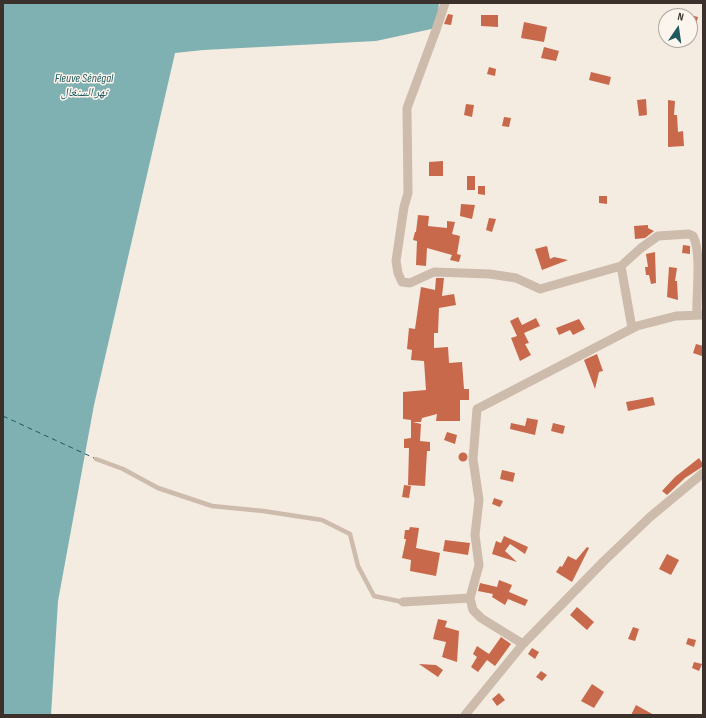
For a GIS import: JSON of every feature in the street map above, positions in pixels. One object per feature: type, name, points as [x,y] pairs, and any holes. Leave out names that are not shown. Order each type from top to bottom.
[{"type":"street","points":[[445,3],[407,108],[408,193],[404,207],[396,261],[402,282],[410,283],[434,272],[490,274],[516,278],[540,289],[622,266],[641,248],[658,236],[689,234],[693,236],[695,240],[700,315],[676,316],[632,328],[477,409],[473,459],[479,500],[475,541],[479,565],[470,598],[473,610],[481,618],[523,644]]},
{"type":"street","points":[[622,266],[632,328]]},
{"type":"street","points":[[466,715],[523,644],[604,560],[650,517],[703,473]]},
{"type":"street","points":[[403,602],[470,598]]},
{"type":"lane","points":[[96,459],[123,469],[158,488],[212,506],[263,511],[322,520],[350,534],[358,566],[374,596],[403,602]]},
{"type":"water","name":"Fleuve Sénégal نهر السنغال","points":[[3,3],[439,3],[436,28],[376,41],[203,50],[175,53],[94,405],[58,601],[51,715],[3,715]]},
{"type":"building","points":[[448,14],[453,15],[451,25],[444,24]]},
{"type":"building","points":[[481,15],[498,15],[498,27],[481,26]]},
{"type":"building","points":[[524,22],[547,27],[544,42],[521,38]]},
{"type":"building","points":[[544,47],[559,51],[556,61],[541,58]]},
{"type":"building","points":[[489,67],[496,69],[495,76],[487,74]]},
{"type":"building","points":[[591,72],[611,77],[609,85],[589,80]]},
{"type":"building","points":[[646,99],[647,115],[639,116],[637,100]]},
{"type":"building","points":[[668,100],[675,101],[674,115],[677,115],[678,132],[683,131],[684,146],[668,147]]},
{"type":"building","points":[[466,104],[474,105],[472,117],[464,115]]},
{"type":"building","points":[[504,117],[511,118],[509,127],[502,126]]},
{"type":"building","points":[[443,161],[443,176],[429,176],[429,162]]},
{"type":"building","points":[[467,176],[475,176],[475,190],[467,190]]},
{"type":"building","points":[[478,186],[485,186],[485,195],[478,194]]},
{"type":"building","points":[[599,196],[607,196],[607,204],[599,203]]},
{"type":"building","points":[[461,204],[475,205],[472,219],[460,216]]},
{"type":"building","points":[[418,215],[429,216],[428,226],[447,228],[447,221],[455,222],[452,234],[460,236],[457,254],[461,255],[459,262],[450,260],[452,255],[427,248],[426,266],[416,265],[417,241],[413,240],[416,232]]},
{"type":"building","points":[[489,218],[496,219],[492,232],[486,230]]},
{"type":"building","points":[[648,225],[648,228],[654,231],[645,238],[635,239],[634,226]]},
{"type":"building","points":[[683,245],[690,246],[690,254],[682,253]]},
{"type":"building","points":[[547,246],[550,259],[554,257],[568,260],[542,270],[535,249]]},
{"type":"building","points":[[655,252],[656,283],[651,284],[649,275],[646,275],[645,267],[648,267],[646,254]]},
{"type":"building","points":[[669,267],[677,268],[675,281],[677,281],[678,300],[667,297]]},
{"type":"building","points":[[436,278],[444,278],[442,296],[454,294],[456,305],[439,308],[438,333],[434,333],[434,348],[448,347],[449,363],[462,362],[464,389],[469,389],[469,400],[460,400],[460,421],[436,421],[437,414],[422,418],[421,422],[413,422],[421,424],[420,441],[430,442],[430,451],[427,451],[425,486],[408,485],[409,448],[404,448],[404,439],[411,438],[411,420],[403,419],[403,392],[426,390],[424,361],[411,360],[412,350],[407,349],[409,328],[415,329],[421,287],[435,290]]},
{"type":"building","points":[[518,317],[522,325],[536,318],[540,326],[524,333],[529,343],[525,344],[531,355],[520,361],[511,338],[517,336],[510,321]]},
{"type":"building","points":[[579,319],[585,329],[573,335],[570,330],[559,335],[556,328]]},
{"type":"building","points":[[696,344],[703,346],[702,356],[693,353]]},
{"type":"building","points":[[597,354],[603,371],[599,372],[595,389],[584,360]]},
{"type":"building","points":[[653,397],[655,405],[628,411],[626,402]]},
{"type":"building","points":[[527,418],[538,420],[535,435],[510,429],[511,423],[525,426]]},
{"type":"building","points":[[553,423],[565,426],[563,434],[551,431]]},
{"type":"building","points":[[447,432],[457,435],[455,444],[444,440]]},
{"type":"building","points":[[461,453],[465,453],[467,457],[465,461],[461,461],[459,459],[459,455]]},
{"type":"building","points":[[699,458],[703,464],[702,467],[685,478],[667,495],[662,491],[675,477]]},
{"type":"building","points":[[502,470],[515,473],[513,482],[500,479]]},
{"type":"building","points":[[404,485],[411,486],[409,498],[402,497]]},
{"type":"building","points":[[494,498],[503,501],[500,507],[492,504]]},
{"type":"building","points":[[410,527],[419,528],[416,548],[440,553],[436,576],[410,571],[411,560],[402,558],[406,539],[404,539],[405,530],[409,530]]},
{"type":"building","points":[[504,536],[528,547],[525,554],[510,544],[505,551],[517,562],[492,554],[496,541],[501,543]]},
{"type":"building","points":[[445,540],[470,543],[468,555],[443,551]]},
{"type":"building","points":[[587,547],[589,548],[572,582],[556,572],[560,566],[562,567],[568,556],[576,560]]},
{"type":"building","points":[[667,554],[679,560],[671,575],[659,569]]},
{"type":"building","points":[[499,580],[512,585],[509,592],[528,600],[525,606],[508,599],[505,605],[492,597],[493,594],[478,591],[480,583],[497,587]]},
{"type":"building","points":[[577,607],[594,622],[587,630],[570,615]]},
{"type":"building","points":[[438,619],[447,621],[445,627],[459,631],[457,662],[442,657],[446,642],[433,639]]},
{"type":"building","points":[[633,627],[639,629],[635,641],[628,639]]},
{"type":"building","points":[[501,637],[511,644],[495,666],[487,660],[478,672],[471,667],[477,657],[473,654],[477,646],[489,654]]},
{"type":"building","points":[[688,638],[696,640],[694,647],[686,644]]},
{"type":"building","points":[[532,648],[539,652],[535,659],[528,654]]},
{"type":"building","points":[[694,662],[702,664],[699,671],[692,668]]},
{"type":"building","points":[[419,664],[436,665],[443,670],[438,677]]},
{"type":"building","points":[[541,671],[547,675],[542,681],[536,677]]},
{"type":"building","points":[[592,684],[604,692],[594,708],[581,701]]},
{"type":"building","points":[[499,693],[505,700],[497,706],[492,699]]},
{"type":"building","points":[[636,705],[654,715],[631,715]]},
{"type":"ferry route","points":[[3,416],[94,458]]}]
